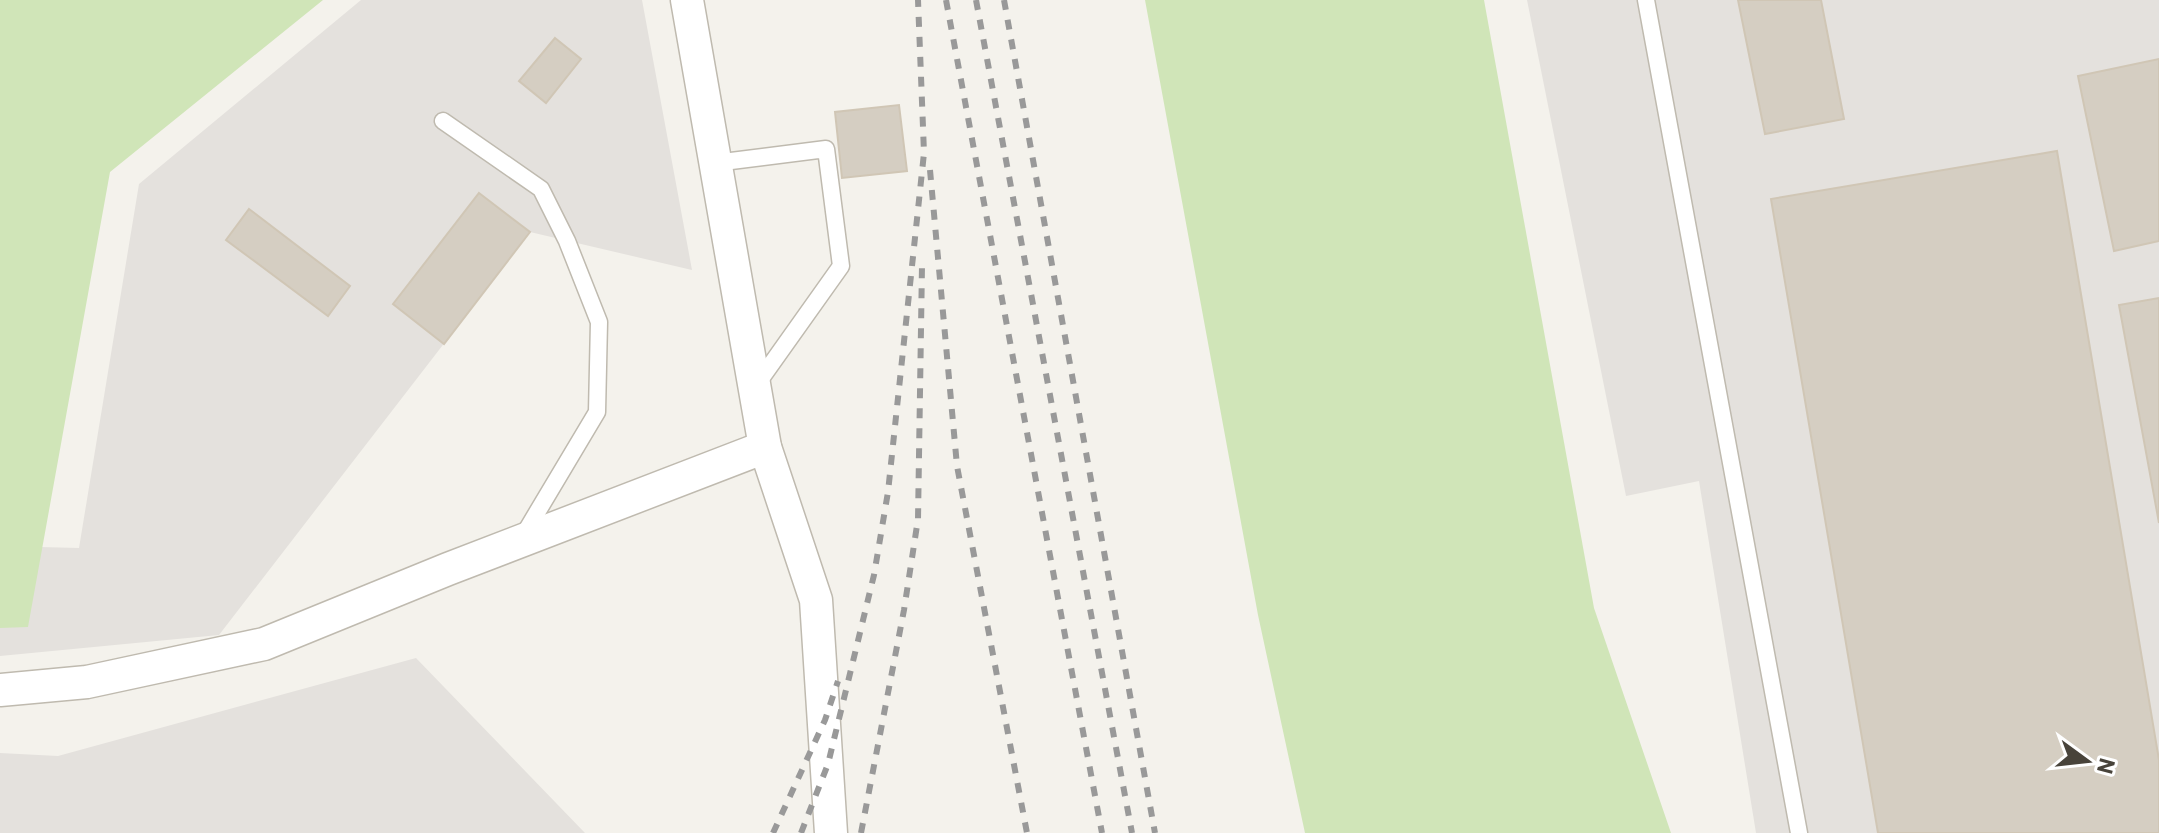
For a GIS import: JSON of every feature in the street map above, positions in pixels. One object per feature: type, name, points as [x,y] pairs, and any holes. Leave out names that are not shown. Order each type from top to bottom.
[{"type":"street","points":[[687,0],[765,447],[816,600],[831,833]]},
{"type":"street","points":[[0,690],[87,682],[264,644],[765,447]]},
{"type":"lane","points":[[1646,0],[1799,833]]},
{"type":"lane","points":[[443,121],[541,189],[567,241],[599,322],[597,412],[520,541]]},
{"type":"lane","points":[[715,163],[826,149],[841,266],[755,388]]},
{"type":"shaded area","points":[[361,0],[642,0],[692,270],[530,232],[219,635],[0,656],[0,546],[79,548],[139,184]]},
{"type":"shaded area","points":[[1527,0],[2159,0],[2159,833],[1756,833],[1699,481],[1626,496]]},
{"type":"shaded area","points":[[416,658],[585,833],[0,833],[0,753],[58,756]]},
{"type":"green space","points":[[0,0],[323,0],[110,172],[28,627],[0,628]]},
{"type":"green space","points":[[1145,0],[1484,0],[1594,608],[1671,833],[1305,833],[1258,615]]},
{"type":"building","points":[[1738,0],[1821,0],[1844,119],[1765,134]]},
{"type":"building","points":[[555,38],[581,59],[546,103],[519,81]]},
{"type":"building","points":[[2159,59],[2159,241],[2114,251],[2078,76]]},
{"type":"building","points":[[899,105],[907,171],[842,178],[835,112]]},
{"type":"building","points":[[2057,151],[2159,760],[2159,833],[1878,833],[1771,199]]},
{"type":"building","points":[[479,193],[530,232],[444,344],[393,304]]},
{"type":"building","points":[[249,209],[350,286],[328,316],[226,240]]},
{"type":"building","points":[[2159,298],[2159,523],[2119,305]]},
{"type":"railway","points":[[801,833],[828,764],[874,575],[888,492],[924,153],[918,0]]},
{"type":"railway","points":[[946,0],[1102,833]]},
{"type":"railway","points":[[976,0],[1132,833]]},
{"type":"railway","points":[[1004,0],[1155,833]]},
{"type":"railway","points":[[930,170],[957,466],[1027,833]]},
{"type":"railway","points":[[861,833],[904,610],[918,519],[922,265]]},
{"type":"railway","points":[[773,833],[825,720],[838,681]]}]
